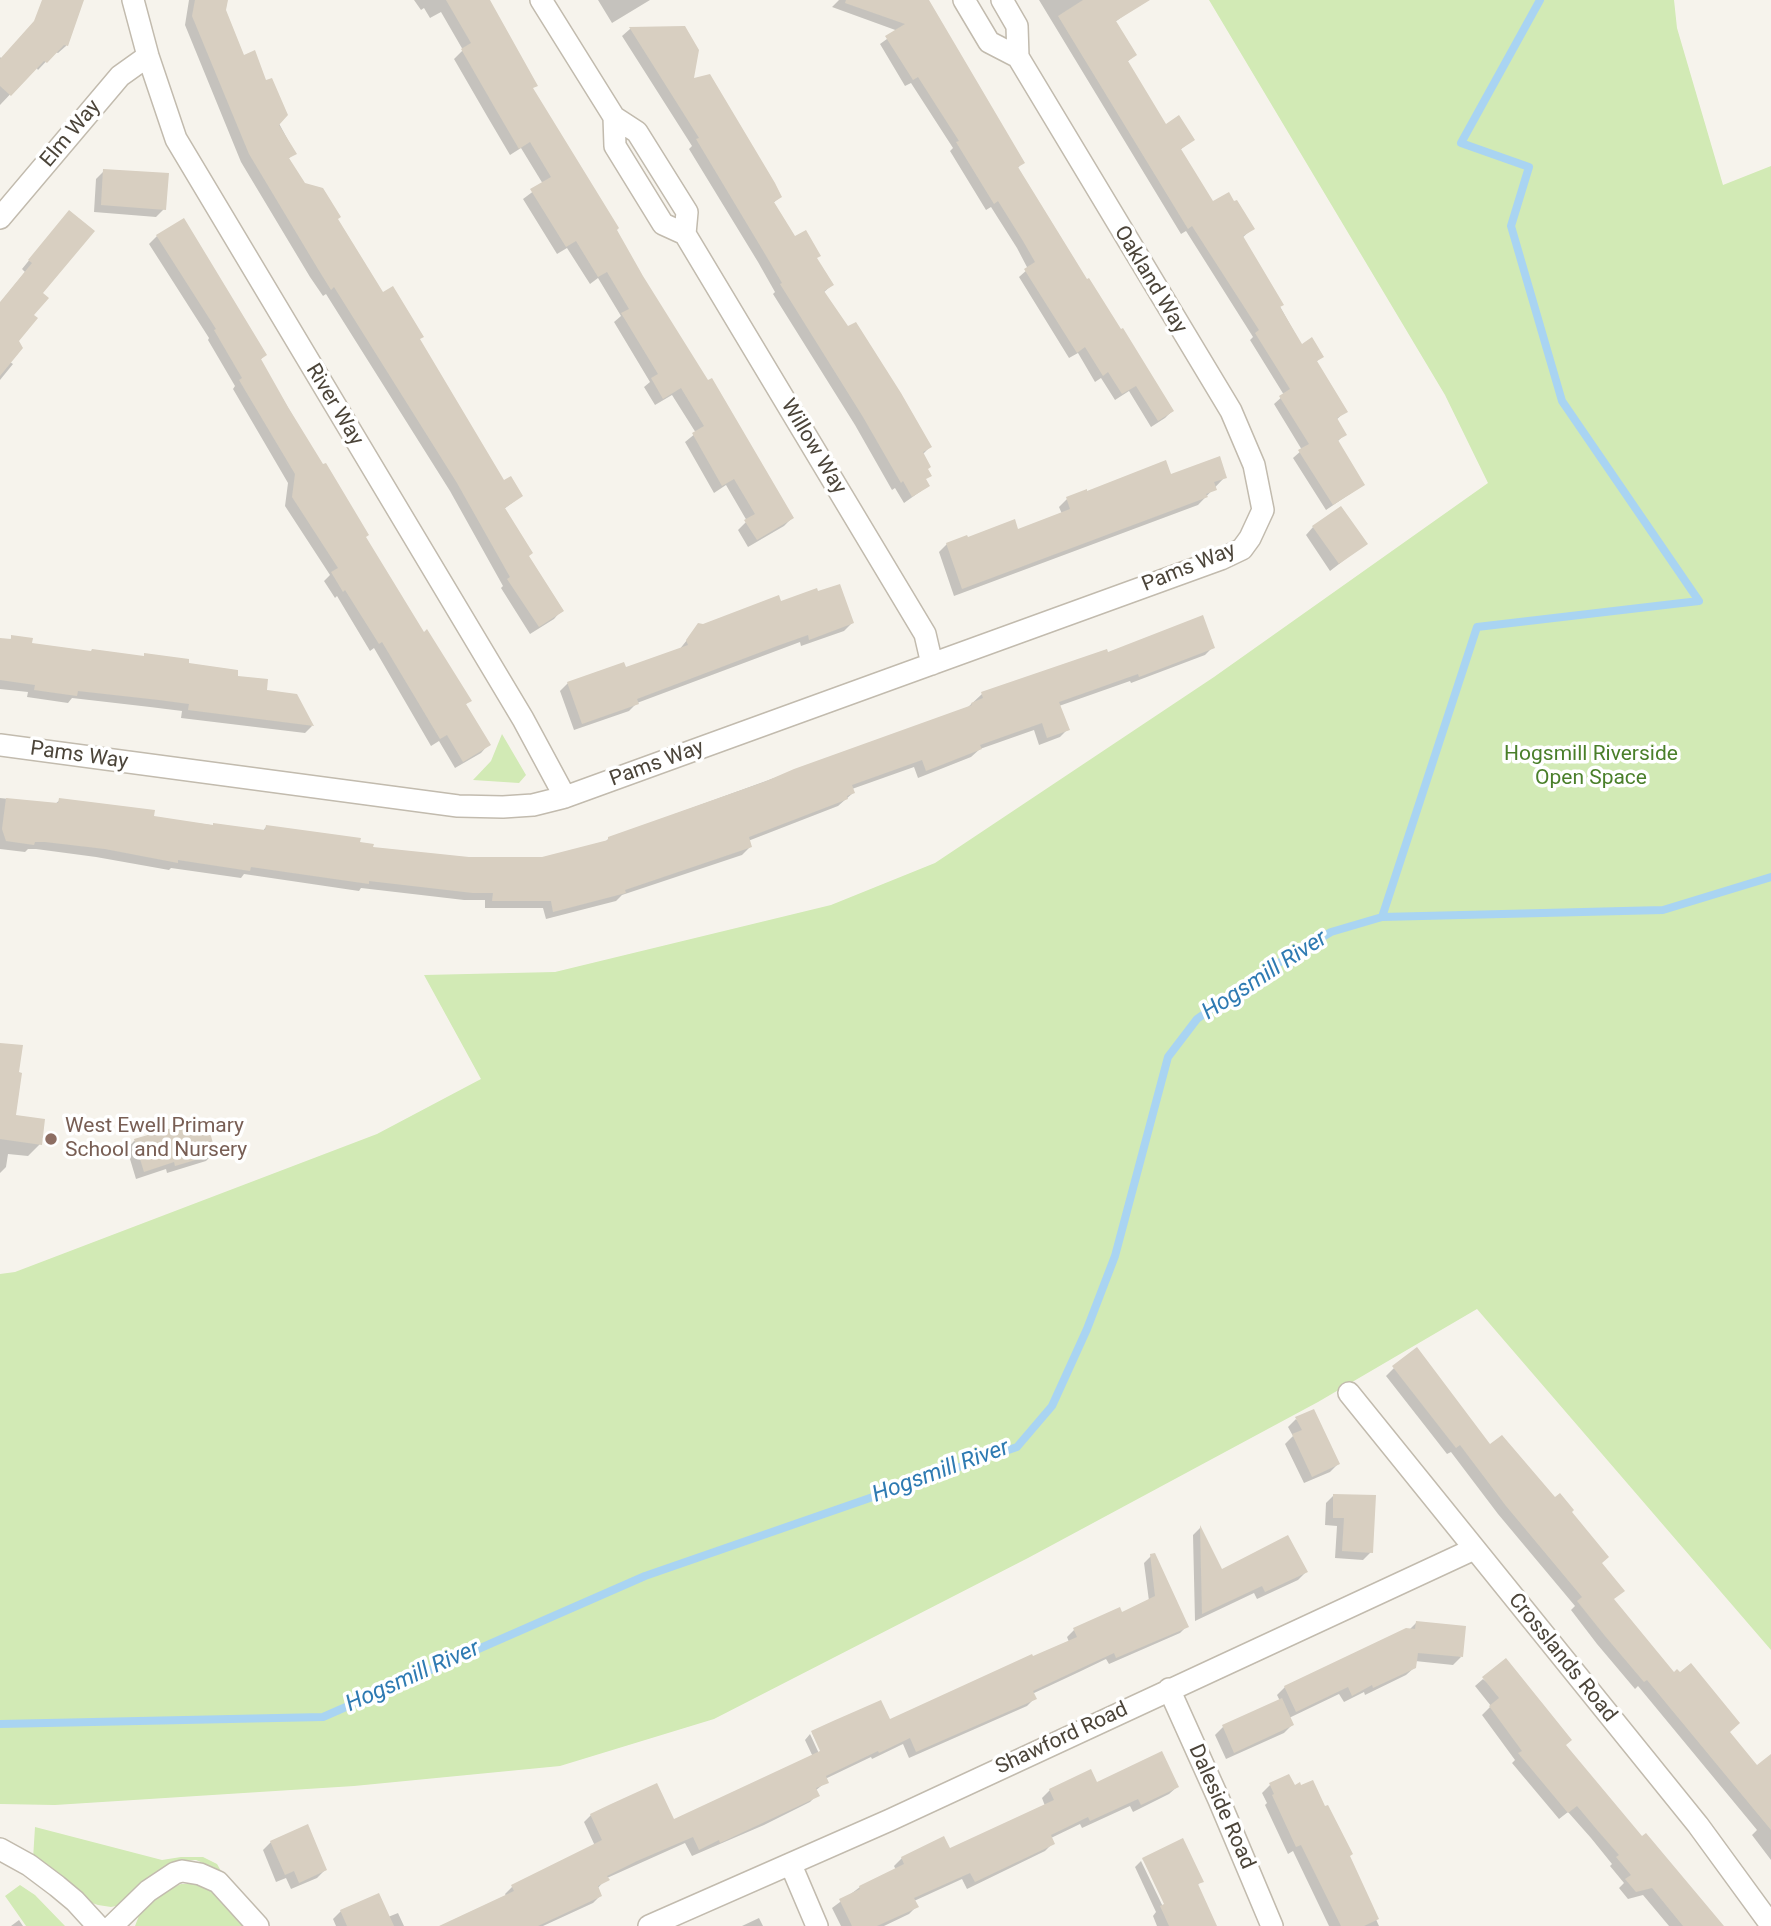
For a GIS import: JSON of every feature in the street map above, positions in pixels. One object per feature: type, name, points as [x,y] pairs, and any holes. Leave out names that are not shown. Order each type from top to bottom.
[{"type":"street","name":"River Way","points":[[133,0],[148,56],[176,139],[523,719],[565,797]]},
{"type":"street","name":"Willow Way","points":[[541,0],[614,117],[615,146],[663,224],[685,234],[925,634],[932,664]]},
{"type":"street","name":"Oakland Way","points":[[964,0],[989,42],[1018,57]]},
{"type":"street","name":"Oakland Way","points":[[1002,0],[1017,26],[1018,57],[1231,411],[1254,465],[1263,510]]},
{"type":"street","name":"Elm Way","points":[[0,218],[120,76],[148,56]]},
{"type":"street","name":"Pams Way","points":[[0,745],[458,806],[533,805],[565,797],[1242,549],[1263,510]]},
{"type":"street","name":"Crosslands Road","points":[[1349,1393],[1698,1825],[1771,1925]]},
{"type":"street","name":"Shawford Road","points":[[649,1926],[791,1865],[1474,1549]]},
{"type":"street","name":"Daleside Road","points":[[1169,1689],[1272,1926]]},
{"type":"street","points":[[0,1849],[12,1854],[57,1886],[98,1926]]},
{"type":"street","points":[[791,1865],[817,1926]]},
{"type":"street","points":[[112,1926],[149,1891],[175,1872],[182,1871],[200,1874],[218,1882],[258,1926]]},
{"type":"green space","name":"Hogsmill Riverside Open Space","points":[[1209,0],[1674,0],[1677,28],[1723,185],[1771,166],[1771,1650],[1477,1309],[1318,1402],[1028,1558],[714,1719],[560,1766],[354,1786],[55,1805],[0,1804],[0,1274],[15,1272],[377,1134],[481,1079],[424,975],[555,972],[831,905],[935,863],[1214,677],[1488,483],[1445,395]]},
{"type":"green space","points":[[502,734],[526,775],[519,783],[473,780],[491,761]]},
{"type":"green space","points":[[35,1827],[162,1860],[203,1857],[217,1864],[221,1871],[196,1860],[182,1861],[121,1905],[98,1905],[33,1859]]},
{"type":"green space","points":[[181,1884],[197,1884],[211,1891],[243,1926],[135,1926],[140,1913],[166,1891]]},
{"type":"green space","points":[[20,1885],[35,1895],[65,1926],[26,1926],[5,1896]]},
{"type":"building","points":[[42,0],[84,0],[68,46],[64,45],[47,63],[44,61],[11,96],[0,86],[0,59],[34,21]]},
{"type":"building","points":[[195,0],[228,0],[226,10],[244,55],[255,50],[266,80],[272,78],[288,115],[279,125],[297,154],[289,158],[305,183],[323,188],[341,217],[338,219],[383,292],[393,286],[424,337],[420,339],[504,480],[511,476],[523,496],[505,508],[533,553],[529,556],[564,611],[539,627],[507,579],[510,577],[457,483],[334,287],[331,290],[249,154],[192,16]]},
{"type":"building","points":[[446,0],[490,0],[538,86],[533,88],[619,228],[617,230],[643,276],[708,380],[712,378],[794,518],[757,540],[744,520],[755,514],[734,479],[722,486],[692,433],[704,426],[681,388],[663,399],[651,378],[658,374],[621,313],[629,309],[607,272],[598,277],[576,241],[566,247],[530,189],[551,177],[530,142],[519,149],[461,49],[471,43]]},
{"type":"building","points":[[846,0],[929,0],[1025,163],[1018,167],[1087,279],[1089,278],[1121,329],[1123,328],[1174,411],[1158,421],[1136,386],[1122,394],[1108,372],[1103,376],[1085,347],[1077,353],[1024,269],[1035,262],[1023,241],[998,201],[994,204],[956,142],[959,141],[918,77],[913,80],[885,36],[905,24],[845,3]]},
{"type":"building","points":[[1083,0],[1150,0],[1116,21],[1137,55],[1128,61],[1166,124],[1179,115],[1195,140],[1181,149],[1213,201],[1229,192],[1234,201],[1237,200],[1255,229],[1243,236],[1284,305],[1280,307],[1302,344],[1312,337],[1324,357],[1317,361],[1348,412],[1337,418],[1347,435],[1338,440],[1365,485],[1333,505],[1298,450],[1309,444],[1279,396],[1290,389],[1255,333],[1259,330],[1192,226],[1188,229],[1058,16]]},
{"type":"building","points":[[685,26],[699,50],[694,78],[710,74],[782,197],[774,202],[795,236],[806,230],[821,256],[817,258],[834,285],[824,291],[848,326],[856,322],[932,447],[923,452],[931,467],[928,469],[932,476],[926,479],[930,486],[912,497],[780,284],[782,283],[696,139],[699,138],[629,27]]},
{"type":"building","points":[[103,169],[169,173],[166,210],[101,205]]},
{"type":"building","points":[[69,210],[95,231],[43,293],[49,298],[34,315],[38,318],[19,341],[23,348],[0,376],[0,302],[32,263],[28,260]]},
{"type":"building","points":[[184,218],[267,355],[261,359],[288,407],[323,464],[326,463],[369,535],[366,537],[424,632],[427,629],[472,701],[466,704],[491,745],[463,762],[447,735],[440,739],[382,642],[379,644],[331,572],[338,568],[292,497],[295,474],[239,380],[242,378],[214,330],[216,329],[156,235]]},
{"type":"building","points":[[1220,456],[1227,478],[1214,482],[1217,490],[1206,494],[1208,497],[962,589],[946,543],[1015,519],[1018,529],[1070,509],[1066,497],[1166,460],[1171,474]]},
{"type":"building","points":[[1341,506],[1368,544],[1339,564],[1312,526]]},
{"type":"building","points":[[840,584],[854,623],[809,640],[808,635],[777,646],[637,699],[639,704],[582,724],[567,682],[624,662],[626,667],[688,645],[686,640],[698,623],[703,624],[779,595],[781,601],[817,588],[818,591]]},
{"type":"building","points":[[1203,615],[1215,648],[1139,677],[1138,674],[1059,702],[1070,730],[1047,738],[1042,723],[980,745],[982,749],[926,771],[922,760],[852,785],[855,793],[847,796],[848,799],[749,837],[752,847],[625,890],[626,893],[553,912],[551,901],[492,901],[493,893],[369,881],[369,884],[251,867],[250,871],[178,860],[178,863],[105,849],[45,842],[35,842],[34,845],[6,841],[2,829],[6,798],[58,803],[59,798],[155,810],[154,816],[213,825],[265,830],[266,825],[361,838],[360,842],[374,844],[373,847],[469,857],[542,857],[608,840],[608,837],[972,705],[971,703],[983,698],[981,692],[1107,649],[1108,652]]},
{"type":"building","points":[[11,635],[33,638],[32,643],[91,651],[144,656],[144,653],[189,659],[189,663],[238,670],[238,676],[268,679],[267,690],[297,694],[314,726],[188,710],[189,704],[159,700],[78,691],[77,696],[34,690],[35,685],[0,680],[0,638],[11,639]]},
{"type":"building","name":"West Ewell Primary School and Nursery","points":[[0,1043],[23,1045],[16,1115],[45,1119],[42,1145],[0,1139]]},
{"type":"building","points":[[206,1118],[216,1154],[175,1166],[174,1162],[144,1172],[134,1139]]},
{"type":"building","points":[[1417,1347],[1490,1444],[1502,1435],[1555,1497],[1560,1493],[1574,1510],[1572,1512],[1609,1557],[1602,1563],[1625,1591],[1614,1599],[1674,1672],[1677,1669],[1680,1672],[1691,1663],[1740,1723],[1730,1732],[1757,1765],[1771,1754],[1771,1830],[1647,1680],[1644,1682],[1605,1636],[1577,1601],[1582,1597],[1506,1506],[1460,1445],[1456,1448],[1392,1366]]},
{"type":"building","points":[[1314,1409],[1340,1464],[1312,1477],[1292,1434],[1302,1430],[1295,1417]]},
{"type":"building","points":[[1333,1494],[1376,1495],[1373,1553],[1342,1551],[1344,1518],[1333,1518]]},
{"type":"building","points":[[1200,1525],[1222,1569],[1288,1535],[1308,1572],[1265,1592],[1262,1586],[1202,1614]]},
{"type":"building","points":[[1155,1553],[1189,1627],[1116,1658],[1114,1653],[1033,1691],[1037,1699],[916,1752],[910,1738],[879,1753],[878,1751],[826,1776],[829,1783],[816,1788],[820,1796],[720,1843],[719,1840],[699,1850],[693,1837],[637,1861],[607,1876],[610,1880],[598,1886],[602,1896],[538,1926],[439,1926],[514,1891],[511,1885],[602,1840],[590,1814],[657,1783],[674,1819],[820,1751],[811,1731],[833,1721],[881,1700],[890,1719],[1032,1654],[1033,1656],[1077,1637],[1073,1628],[1120,1607],[1122,1612],[1155,1596],[1150,1554]]},
{"type":"building","points":[[1416,1621],[1466,1626],[1463,1657],[1418,1653],[1416,1668],[1352,1696],[1348,1687],[1296,1712],[1284,1686],[1406,1628],[1415,1629]]},
{"type":"building","points":[[1506,1658],[1572,1740],[1566,1745],[1642,1836],[1646,1833],[1724,1926],[1683,1926],[1652,1888],[1636,1892],[1625,1879],[1631,1875],[1616,1857],[1619,1855],[1577,1806],[1568,1813],[1518,1753],[1522,1751],[1489,1706],[1499,1698],[1482,1677]]},
{"type":"building","points":[[1282,1698],[1294,1725],[1234,1753],[1222,1725]]},
{"type":"building","points":[[1162,1751],[1179,1787],[1141,1805],[1138,1799],[1090,1821],[1088,1817],[1051,1835],[1055,1844],[975,1882],[970,1873],[914,1898],[919,1907],[877,1926],[852,1926],[839,1899],[904,1864],[901,1857],[944,1836],[950,1848],[1054,1800],[1049,1789],[1091,1769],[1097,1782]]},
{"type":"building","points":[[1289,1774],[1295,1785],[1313,1780],[1353,1854],[1350,1856],[1379,1919],[1364,1926],[1341,1926],[1301,1845],[1296,1847],[1272,1795],[1274,1794],[1269,1783]]},
{"type":"building","points":[[308,1824],[327,1870],[299,1883],[294,1871],[285,1875],[270,1841]]},
{"type":"building","points":[[1183,1838],[1204,1882],[1198,1884],[1217,1926],[1169,1926],[1160,1906],[1164,1904],[1142,1858]]},
{"type":"building","points":[[379,1893],[394,1926],[347,1926],[340,1910]]},
{"type":"waterway","points":[[1382,917],[1477,627],[1699,601],[1562,401],[1511,226],[1529,167],[1461,143],[1540,0]]},
{"type":"waterway","name":"Hogsmill River","points":[[0,1724],[323,1717],[645,1576],[1017,1447],[1052,1406],[1087,1329],[1115,1256],[1168,1057],[1197,1019],[1265,971],[1331,932],[1382,917],[1663,910],[1771,877]]},
{"type":"place","name":"West Ewell Primary School and Nursery","points":[[51,1139]]}]
